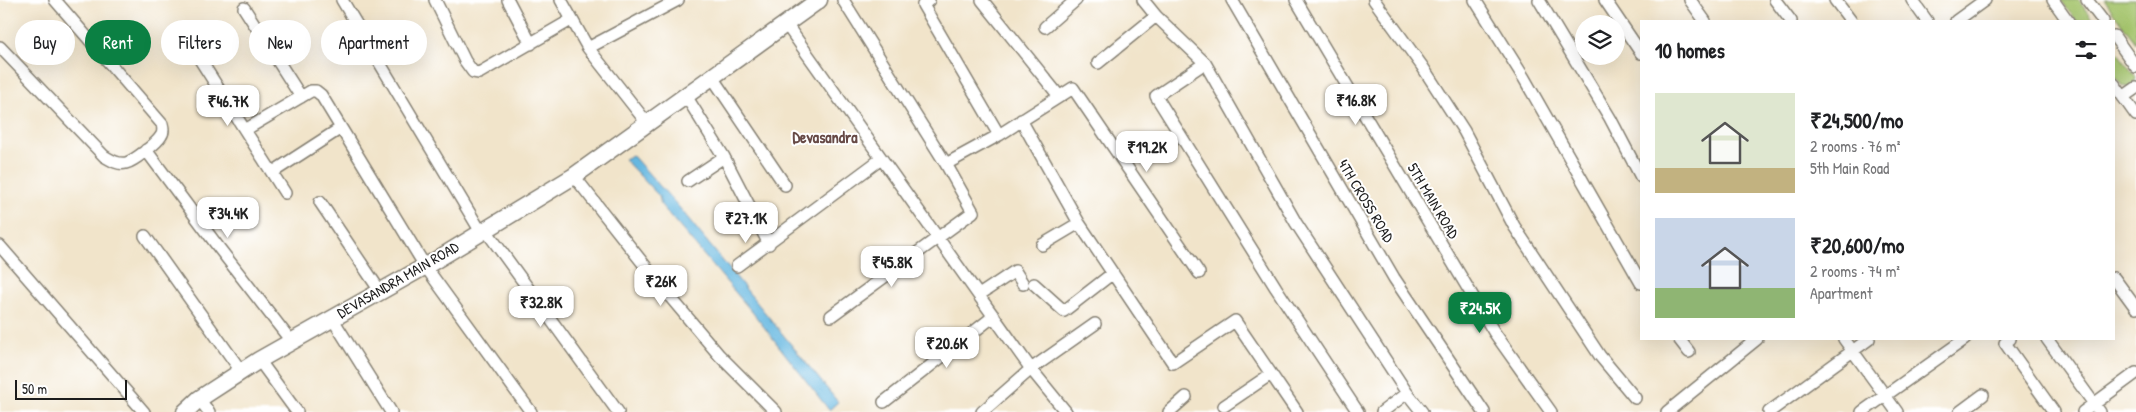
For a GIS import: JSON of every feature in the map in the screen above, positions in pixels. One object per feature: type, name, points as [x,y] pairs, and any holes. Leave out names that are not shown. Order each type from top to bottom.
[{"type":"main road","name":"DEVASANDRA MAIN ROAD","points":[[185,412],[199,399],[259,360],[425,266],[574,176],[819,0]]},
{"type":"street","points":[[0,47],[104,156],[116,162],[127,163],[146,150],[162,136],[164,131],[162,124],[55,0]]},
{"type":"street","points":[[342,0],[483,230],[618,412]]},
{"type":"street","points":[[434,0],[465,61],[473,72],[479,73],[572,20]]},
{"type":"street","points":[[508,0],[531,44]]},
{"type":"street","points":[[561,0],[588,48],[647,123]]},
{"type":"street","points":[[588,48],[678,0]]},
{"type":"street","points":[[831,316],[973,212],[946,164],[843,0]]},
{"type":"street","points":[[929,0],[923,5],[999,135]]},
{"type":"street","points":[[982,0],[1059,96]]},
{"type":"street","points":[[1045,27],[1076,0]]},
{"type":"street","points":[[1143,0],[1156,16],[1205,63],[1296,223],[1407,393],[1422,412]]},
{"type":"street","name":"4TH CROSS ROAD","points":[[1232,0],[1394,278],[1484,412]]},
{"type":"street","name":"5TH MAIN ROAD","points":[[1296,0],[1494,332],[1551,412]]},
{"type":"street","points":[[1374,0],[1422,66],[1464,131],[1514,226],[1600,356],[1635,398]]},
{"type":"street","points":[[1475,0],[1524,78],[1640,280]]},
{"type":"street","points":[[1539,0],[1610,118],[1640,175]]},
{"type":"street","points":[[1605,0],[1640,52]]},
{"type":"street","points":[[1690,0],[1705,20]]},
{"type":"street","points":[[1775,0],[1791,20]]},
{"type":"street","points":[[1835,0],[1850,20]]},
{"type":"street","points":[[1912,0],[1926,20]]},
{"type":"street","points":[[1957,20],[1985,0]]},
{"type":"street","points":[[2053,0],[2067,20]]},
{"type":"street","points":[[2087,0],[2102,20]]},
{"type":"street","points":[[244,8],[300,97]]},
{"type":"street","points":[[1098,63],[1156,16]]},
{"type":"street","points":[[786,24],[1031,369],[1066,412]]},
{"type":"street","points":[[2115,37],[2136,67]]},
{"type":"street","points":[[1205,63],[1156,96],[1276,288],[1358,412]]},
{"type":"street","points":[[204,65],[285,193]]},
{"type":"street","points":[[712,77],[785,185]]},
{"type":"street","points":[[2115,85],[2136,115]]},
{"type":"street","points":[[946,164],[999,135],[1073,88],[1199,273]]},
{"type":"street","points":[[2123,97],[2136,88]]},
{"type":"street","points":[[246,130],[311,91],[316,91],[321,95],[425,266],[531,412]]},
{"type":"street","points":[[686,96],[724,157],[769,244]]},
{"type":"street","points":[[1021,120],[1079,223],[1173,363],[1235,321],[1297,412]]},
{"type":"street","points":[[273,172],[341,128]]},
{"type":"street","points":[[146,150],[218,248],[291,341]]},
{"type":"street","points":[[688,181],[724,157]]},
{"type":"street","points":[[737,266],[881,159]]},
{"type":"street","points":[[574,176],[661,286],[708,341],[776,412]]},
{"type":"street","points":[[320,202],[380,292]]},
{"type":"street","points":[[1042,245],[1079,223]]},
{"type":"street","points":[[144,236],[242,372]]},
{"type":"street","points":[[0,246],[144,412]]},
{"type":"street","points":[[980,295],[1015,271],[1028,284],[1064,311],[1113,273]]},
{"type":"street","points":[[2115,279],[2136,308]]},
{"type":"street","points":[[884,402],[994,316]]},
{"type":"street","points":[[332,318],[391,412]]},
{"type":"street","points":[[982,412],[1031,369],[1095,324]]},
{"type":"street","points":[[1680,340],[1689,352]]},
{"type":"street","points":[[1668,412],[1756,340]]},
{"type":"street","points":[[1845,340],[1897,412]]},
{"type":"street","points":[[1769,412],[1867,340]]},
{"type":"street","points":[[1862,412],[1964,340]]},
{"type":"street","points":[[2009,340],[2005,343],[2054,412]]},
{"type":"street","points":[[2048,340],[2097,408]]},
{"type":"street","points":[[259,360],[297,412]]},
{"type":"street","points":[[2083,412],[2097,408],[2136,373]]},
{"type":"street","points":[[1224,406],[1271,374]]},
{"type":"street","points":[[1382,412],[1407,393]]},
{"type":"street","points":[[1960,412],[1982,395]]},
{"type":"street","points":[[1169,412],[1186,397]]},
{"type":"street","points":[[199,399],[209,412]]},
{"type":"green space","points":[[2061,0],[2078,0],[2093,20],[2075,20]]},
{"type":"green space","points":[[2104,0],[2136,0],[2136,43]]},
{"type":"green space","points":[[2115,49],[2136,77],[2135,83],[2130,88],[2122,86],[2115,76]]},
{"type":"water","points":[[632,155],[678,206],[838,402],[829,410],[753,313],[661,205],[659,196],[624,159]]},
{"type":"district","name":"Devasandra","points":[[825,137]]}]
